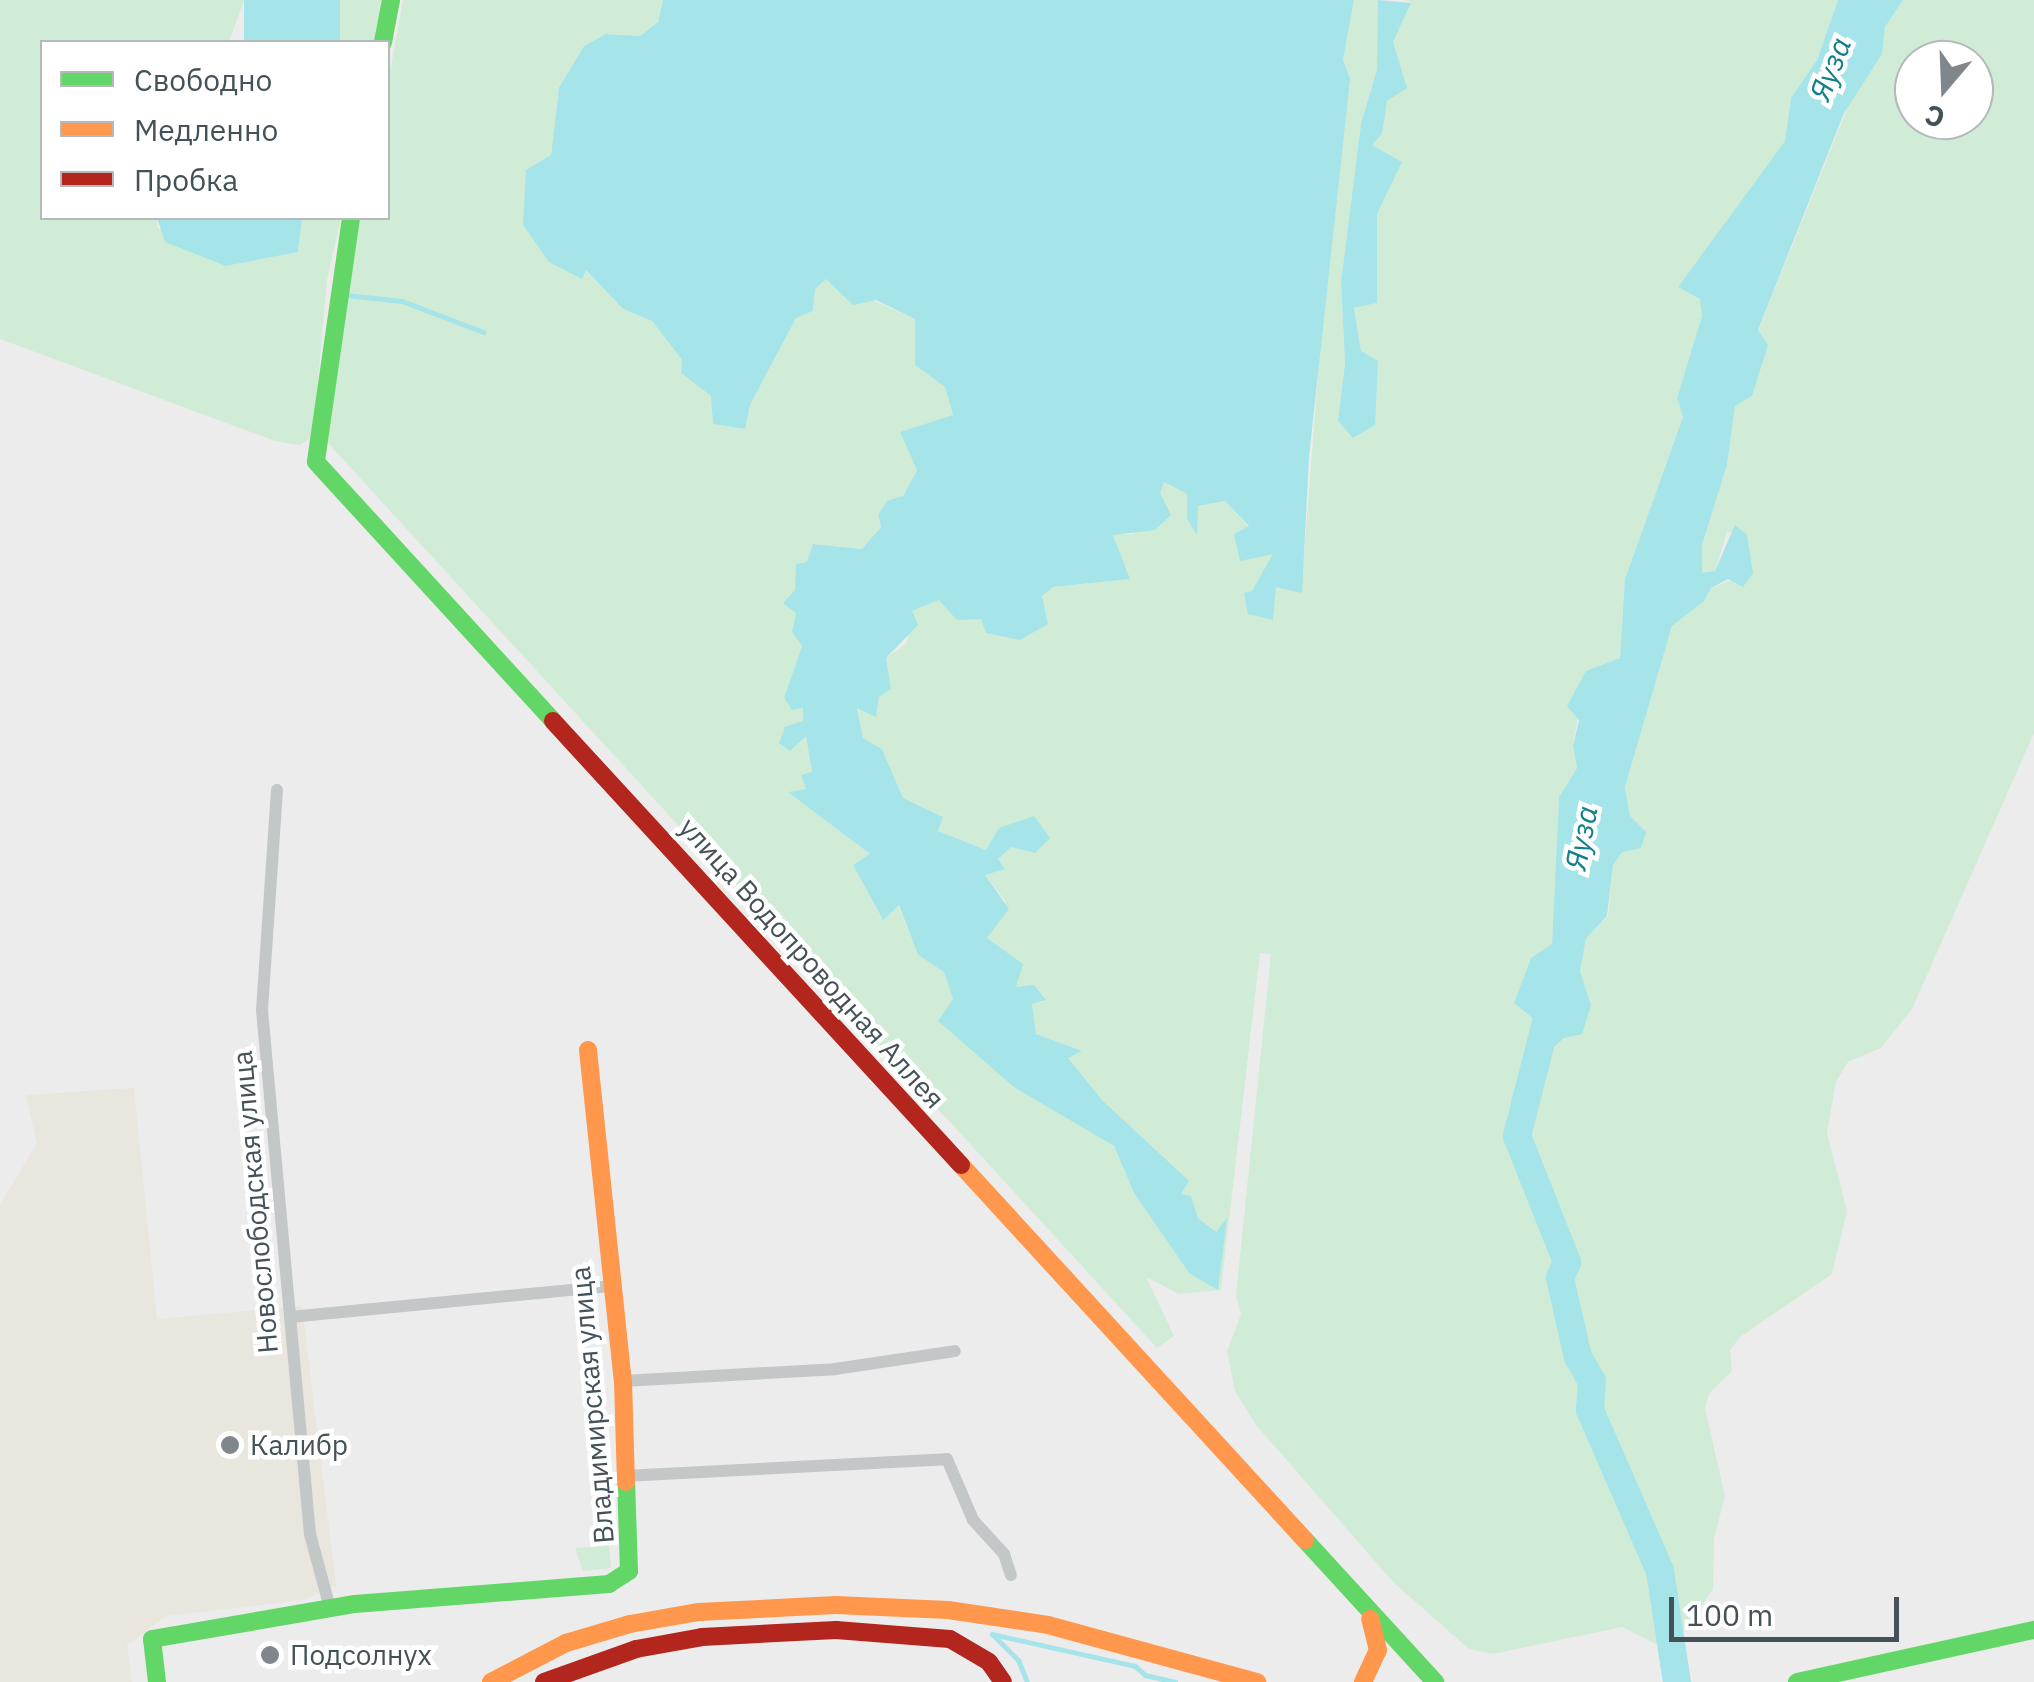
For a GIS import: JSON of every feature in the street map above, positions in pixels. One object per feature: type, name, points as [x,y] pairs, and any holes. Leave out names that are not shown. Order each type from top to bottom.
[{"type":"main road","points":[[383,40],[391,0]]},
{"type":"main road","name":"улица Водопроводная Аллея","points":[[350,220],[332,318],[316,462],[1368,1614],[1436,1682]]},
{"type":"main road","name":"Владимирская улица","points":[[157,1682],[152,1639],[330,1608],[618,1582],[633,1550],[623,1381],[588,1050]]},
{"type":"main road","points":[[491,1682],[566,1643],[630,1624],[699,1612],[836,1605],[948,1610],[1048,1625],[1257,1682]]},
{"type":"main road","points":[[1363,1682],[1378,1650],[1368,1614]]},
{"type":"main road","points":[[544,1682],[576,1667],[669,1643],[836,1630],[950,1639],[990,1662],[1003,1682]]},
{"type":"main road","points":[[1797,1682],[2034,1630]]},
{"type":"street","name":"Новослободская улица","points":[[277,790],[262,1010],[310,1534],[330,1608]]},
{"type":"street","points":[[290,1317],[611,1286]]},
{"type":"street","points":[[623,1381],[835,1369],[956,1351]]},
{"type":"street","points":[[626,1476],[947,1459],[973,1520],[1004,1554],[1011,1575]]},
{"type":"shaded area","points":[[134,1088],[157,1319],[302,1306],[336,1585],[304,1600],[166,1616],[127,1645],[132,1682],[0,1682],[0,1205],[37,1143],[26,1095]]},
{"type":"green space","points":[[0,0],[244,0],[230,40],[40,40],[40,220],[157,220],[158,228],[226,266],[298,252],[302,220],[341,220],[327,280],[313,437],[299,445],[275,441],[0,339]]},
{"type":"green space","points":[[340,0],[383,0],[376,40],[340,40]]},
{"type":"green space","points":[[403,0],[663,0],[658,22],[640,36],[606,34],[584,46],[559,86],[551,155],[582,279],[585,269],[623,309],[652,321],[682,360],[681,373],[712,396],[713,424],[745,429],[750,405],[796,318],[813,311],[815,289],[826,279],[915,319],[915,365],[945,387],[953,415],[901,432],[917,469],[903,496],[887,502],[878,515],[881,527],[862,549],[814,544],[807,563],[796,565],[802,646],[784,698],[804,707],[803,722],[785,727],[806,735],[812,772],[807,789],[789,792],[871,855],[853,865],[882,919],[898,905],[918,955],[944,972],[953,999],[939,1021],[1015,1088],[1114,1146],[1134,1193],[1189,1273],[1226,1219],[1216,1233],[1198,1218],[1191,1197],[1181,1194],[1188,1181],[1102,1100],[1067,1057],[1081,1051],[1036,1034],[1032,1004],[1045,1001],[1015,987],[1022,964],[987,938],[1006,902],[985,875],[1004,868],[998,859],[1011,846],[996,842],[986,850],[938,831],[943,817],[903,798],[882,749],[863,738],[857,707],[876,716],[879,697],[891,689],[886,658],[907,643],[911,611],[939,600],[1042,595],[1053,587],[1129,579],[1113,534],[1134,534],[1164,482],[1187,494],[1187,519],[1196,533],[1198,506],[1225,501],[1274,554],[1252,591],[1270,604],[1276,586],[1301,592],[1343,60],[1354,0],[1378,0],[1377,69],[1361,124],[1341,282],[1345,363],[1338,421],[1361,351],[1354,308],[1377,303],[1377,214],[1401,163],[1371,145],[1382,134],[1393,42],[1410,2],[1405,0],[1838,0],[1817,60],[1791,98],[1785,141],[1678,287],[1701,299],[1702,316],[1677,398],[1683,417],[1625,579],[1620,658],[1586,671],[1573,746],[1577,768],[1559,797],[1552,944],[1532,1043],[1539,1059],[1591,1005],[1580,971],[1586,937],[1608,916],[1613,865],[1630,816],[1625,787],[1672,626],[1704,601],[1711,588],[1752,573],[1747,536],[1727,532],[1715,571],[1702,574],[1702,545],[1727,465],[1735,406],[1752,396],[1767,345],[1758,331],[1853,94],[1882,54],[1885,27],[1903,0],[2034,0],[2034,733],[1912,1009],[1881,1048],[1848,1062],[1836,1082],[1827,1133],[1847,1211],[1832,1274],[1740,1337],[1730,1350],[1732,1371],[1709,1394],[1705,1408],[1725,1496],[1714,1539],[1713,1589],[1670,1651],[1622,1627],[1493,1654],[1469,1649],[1394,1583],[1256,1425],[1235,1391],[1227,1352],[1241,1314],[1236,1295],[1271,954],[1260,953],[1221,1290],[1179,1294],[1146,1277],[1174,1336],[1157,1348],[328,443],[336,342],[360,220],[390,220],[390,71]]},
{"type":"green space","points":[[609,1545],[611,1568],[583,1571],[575,1548]]},
{"type":"water","points":[[244,0],[340,0],[340,40],[244,40]]},
{"type":"water","points":[[663,0],[1354,0],[1343,60],[1350,79],[1309,457],[1302,593],[1276,587],[1273,620],[1248,614],[1244,593],[1252,591],[1273,554],[1240,561],[1234,534],[1249,526],[1225,501],[1198,506],[1197,535],[1187,519],[1187,494],[1164,482],[1160,493],[1171,515],[1155,530],[1113,535],[1130,579],[1053,587],[1042,596],[1048,624],[1020,640],[986,633],[981,619],[957,620],[939,600],[912,611],[918,625],[886,658],[891,689],[879,697],[876,717],[857,708],[863,738],[882,749],[903,798],[943,817],[938,831],[986,850],[999,828],[1034,816],[1050,838],[1035,853],[1011,847],[998,859],[1005,869],[985,875],[1009,909],[987,938],[1023,964],[1016,987],[1034,985],[1046,1000],[1032,1004],[1036,1034],[1082,1051],[1068,1058],[1102,1100],[1189,1181],[1181,1194],[1191,1196],[1198,1218],[1216,1232],[1227,1218],[1218,1290],[1189,1273],[1134,1193],[1114,1146],[1015,1088],[938,1021],[953,999],[944,972],[918,955],[899,905],[883,920],[853,865],[870,854],[788,792],[806,789],[801,775],[812,772],[806,736],[790,751],[779,743],[785,727],[803,721],[803,708],[792,710],[784,698],[802,646],[792,632],[796,613],[783,603],[795,590],[796,564],[807,562],[813,544],[862,549],[881,527],[878,515],[887,501],[903,496],[917,470],[900,432],[953,415],[945,387],[915,365],[915,319],[876,300],[853,305],[826,279],[815,289],[813,311],[796,318],[750,405],[745,429],[713,424],[711,396],[681,373],[682,360],[652,321],[623,309],[586,270],[582,279],[549,262],[523,225],[526,170],[551,155],[559,87],[584,46],[606,34],[640,36],[658,22]]},
{"type":"water","points":[[1378,0],[1411,3],[1393,42],[1407,88],[1387,101],[1382,134],[1372,145],[1402,162],[1377,214],[1377,303],[1354,308],[1361,351],[1378,361],[1375,425],[1353,438],[1338,421],[1345,363],[1341,282],[1361,124],[1377,69]]},
{"type":"water","points":[[1838,0],[1903,0],[1885,27],[1882,54],[1844,113],[1758,330],[1768,345],[1752,396],[1735,406],[1727,465],[1702,545],[1702,573],[1715,571],[1735,525],[1747,535],[1753,573],[1743,587],[1728,579],[1711,588],[1704,601],[1672,626],[1625,787],[1630,816],[1646,832],[1641,848],[1622,852],[1613,865],[1607,916],[1586,938],[1580,971],[1591,1005],[1582,1034],[1564,1038],[1539,1060],[1535,1020],[1514,1003],[1531,958],[1552,944],[1559,797],[1577,768],[1573,746],[1579,720],[1567,706],[1586,671],[1620,658],[1625,579],[1683,417],[1677,398],[1702,316],[1700,299],[1678,287],[1785,141],[1791,98],[1817,60]]},
{"type":"water","points":[[158,220],[302,220],[298,252],[226,266],[165,242]]},
{"type":"waterway","points":[[346,295],[402,301],[483,332]]},
{"type":"waterway","name":"Яуза","points":[[1546,1022],[1517,1136],[1567,1262],[1560,1278],[1578,1357],[1592,1381],[1590,1410],[1660,1571],[1677,1682]]},
{"type":"waterway","points":[[1027,1682],[1018,1660],[992,1634],[1135,1666],[1145,1675],[1175,1682]]},
{"type":"traffic: fast","points":[[383,40],[391,0]]},
{"type":"traffic: fast","points":[[351,220],[316,462],[553,721]]},
{"type":"traffic: fast","points":[[157,1682],[152,1639],[355,1604],[609,1584],[629,1571],[626,1482]]},
{"type":"traffic: fast","points":[[1305,1540],[1435,1682]]},
{"type":"traffic: fast","points":[[1797,1682],[2034,1630]]},
{"type":"traffic: slow","points":[[588,1050],[623,1381],[626,1482]]},
{"type":"traffic: slow","points":[[961,1165],[1305,1540]]},
{"type":"traffic: slow","points":[[491,1682],[566,1643],[630,1624],[699,1612],[836,1605],[948,1610],[1048,1625],[1257,1682]]},
{"type":"traffic: slow","points":[[1363,1682],[1378,1650],[1370,1619]]},
{"type":"traffic: jam","points":[[553,721],[961,1165]]},
{"type":"traffic: jam","points":[[544,1682],[636,1649],[702,1637],[836,1630],[950,1639],[989,1662],[1003,1682]]},
{"type":"place","name":"Калибр","points":[[230,1445]]},
{"type":"place","name":"Подсолнух","points":[[270,1655]]}]
